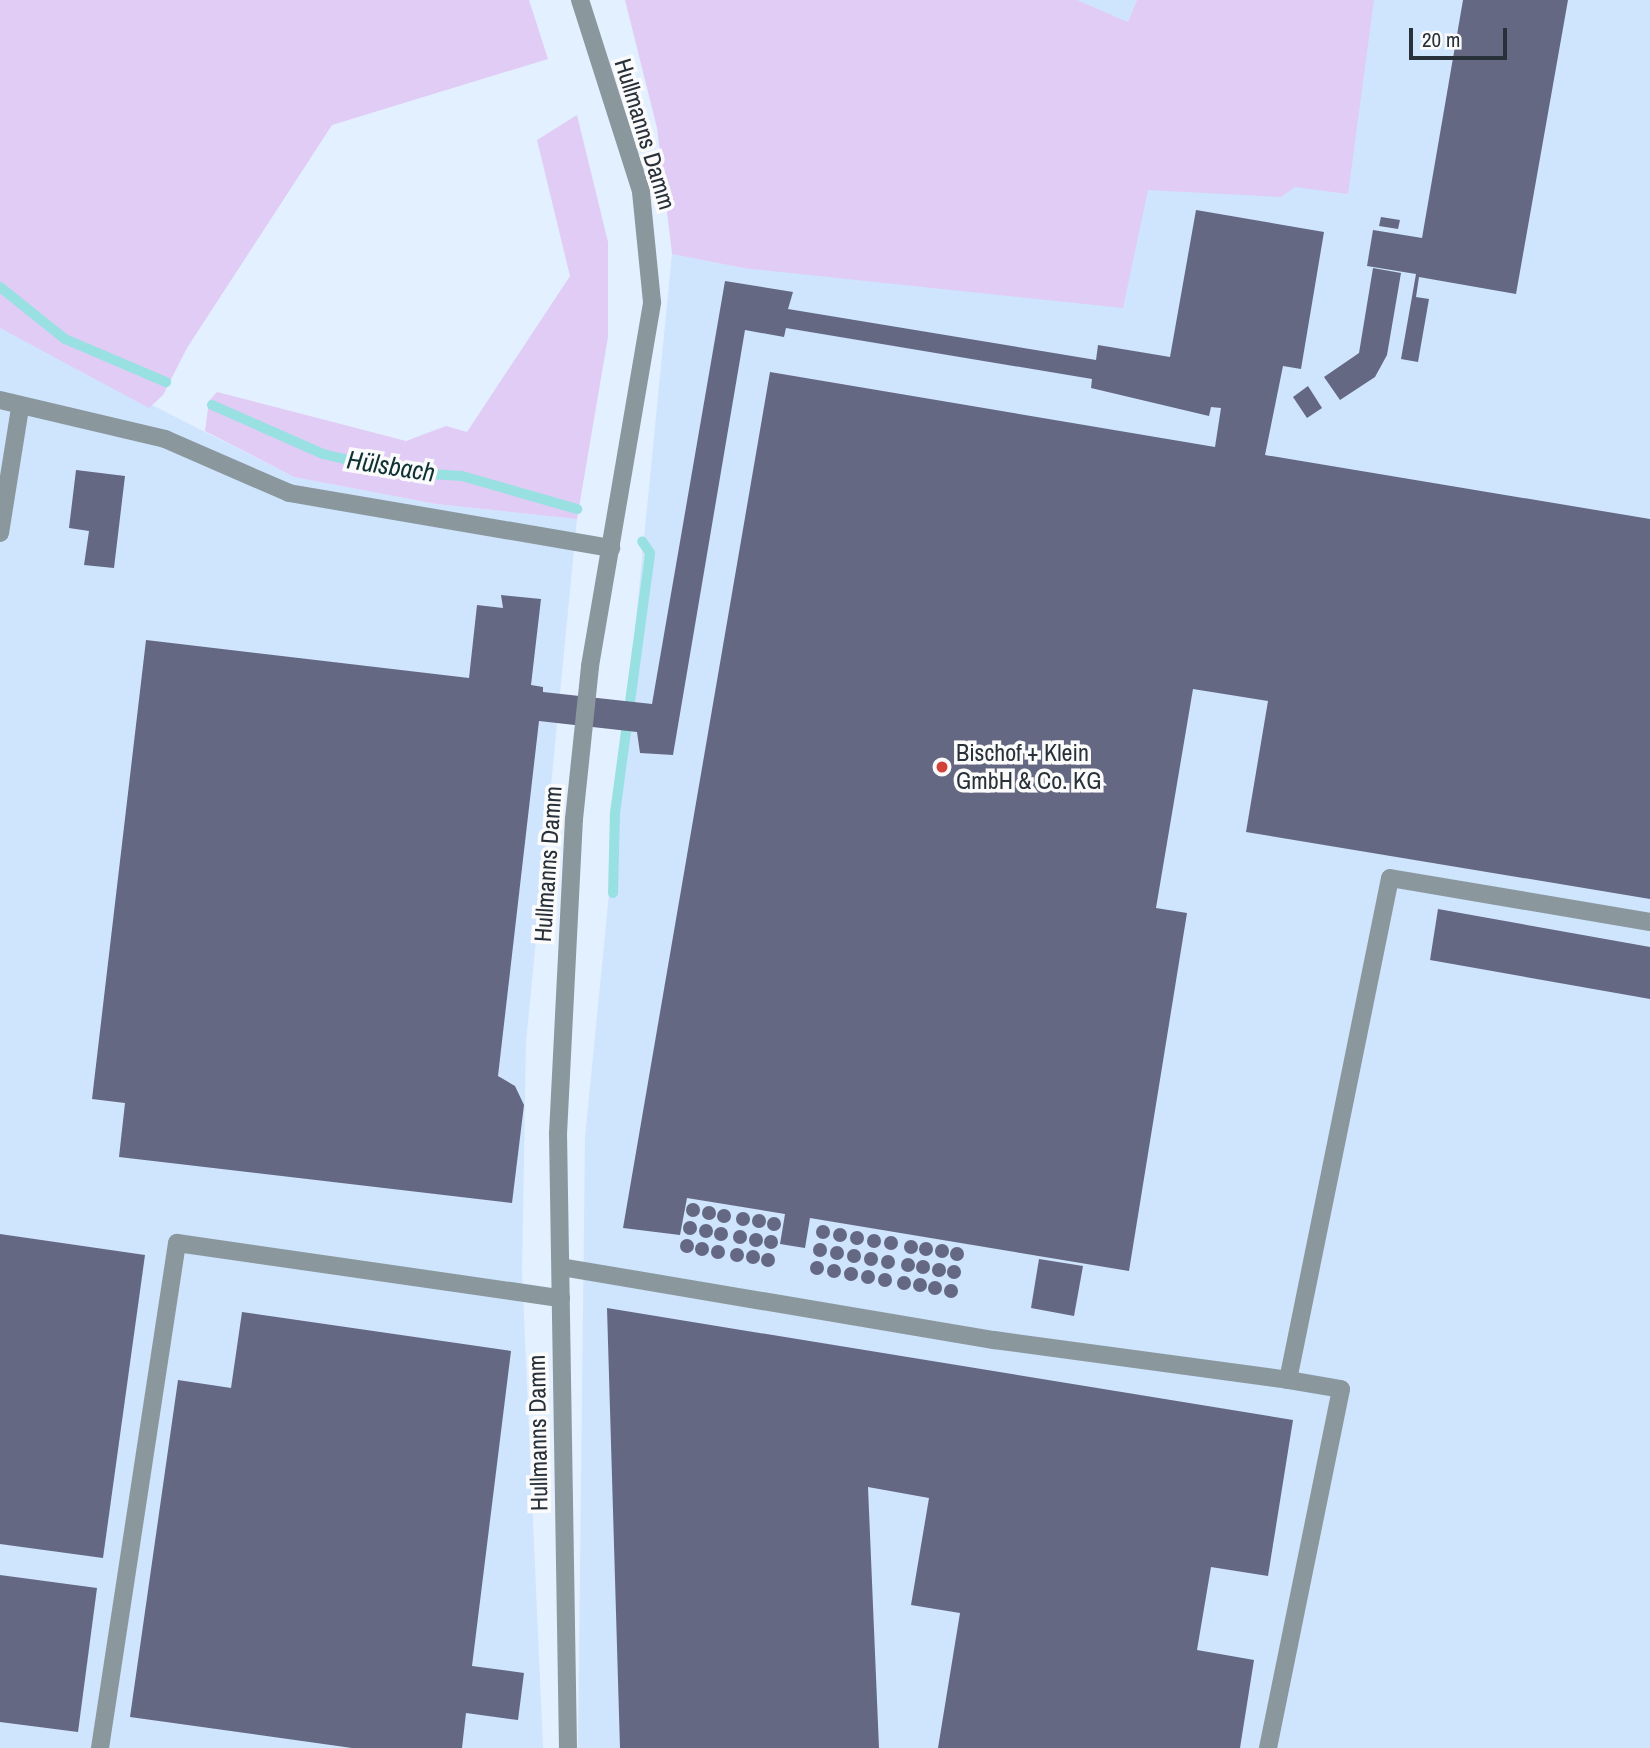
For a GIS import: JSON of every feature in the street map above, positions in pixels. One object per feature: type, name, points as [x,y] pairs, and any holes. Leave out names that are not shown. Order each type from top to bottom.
[{"type":"street","name":"Hullmanns Damm","points":[[568,1748],[558,1134],[574,819],[611,548],[650,315],[649,234],[630,150],[580,0]]},
{"type":"street","points":[[0,400],[20,408],[165,439],[289,493],[611,548]]},
{"type":"street","points":[[0,533],[20,408]]},
{"type":"street","points":[[1288,1380],[1390,878],[1650,922]]},
{"type":"street","points":[[100,1748],[177,1242],[561,1298]]},
{"type":"street","points":[[561,1267],[994,1340],[1341,1389],[1268,1748]]},
{"type":"shaded area","points":[[0,0],[529,0],[548,59],[332,125],[187,348],[163,395],[149,408],[0,328]]},
{"type":"shaded area","points":[[625,0],[1077,0],[1128,22],[1137,0],[1374,0],[1348,194],[1295,187],[1281,197],[1148,190],[1123,308],[743,268],[672,254],[657,128]]},
{"type":"shaded area","points":[[1076,0],[1137,0],[1128,22]]},
{"type":"shaded area","points":[[1373,0],[1650,0],[1650,1748],[578,1748],[585,1138],[672,254],[743,268],[1148,190]]},
{"type":"shaded area","points":[[577,115],[608,242],[608,337],[577,519],[436,504],[294,477],[205,431],[209,401],[217,392],[406,441],[446,426],[467,432],[570,276],[537,140]]},
{"type":"shaded area","points":[[0,328],[294,477],[436,504],[577,519],[526,1042],[522,1271],[543,1748],[0,1748]]},
{"type":"building","points":[[1463,0],[1568,0],[1516,294],[1419,277],[1416,297],[1429,299],[1418,362],[1401,359],[1416,274],[1367,266],[1373,230],[1422,238]]},
{"type":"building","points":[[1196,210],[1324,232],[1301,369],[1283,366],[1265,455],[1650,519],[1650,899],[1246,832],[1268,701],[1193,689],[1156,908],[1187,913],[1129,1271],[810,1218],[805,1248],[780,1244],[785,1214],[687,1198],[680,1235],[623,1228],[770,372],[1215,447],[1221,408],[1211,407],[1209,416],[1091,388],[1092,379],[786,328],[784,337],[745,330],[673,755],[640,753],[637,732],[539,721],[498,1076],[515,1086],[524,1105],[512,1203],[119,1157],[125,1103],[92,1099],[146,640],[469,678],[477,605],[503,608],[501,595],[541,599],[531,685],[543,687],[543,692],[652,704],[725,281],[793,292],[788,309],[1096,360],[1098,345],[1170,357]]},
{"type":"building","points":[[1381,217],[1400,220],[1398,229],[1379,226]]},
{"type":"building","points":[[1373,268],[1401,273],[1387,355],[1375,377],[1340,400],[1324,377],[1359,353]]},
{"type":"building","points":[[1308,386],[1322,408],[1307,418],[1293,397]]},
{"type":"building","points":[[76,470],[125,476],[114,568],[84,565],[89,531],[69,528]]},
{"type":"building","points":[[1438,909],[1650,947],[1650,999],[1430,960]]},
{"type":"building","points":[[690,1203],[696,1203],[700,1210],[696,1217],[690,1217],[686,1213],[686,1207]]},
{"type":"building","points":[[706,1206],[712,1206],[716,1213],[712,1220],[706,1220],[702,1216],[702,1210]]},
{"type":"building","points":[[721,1209],[727,1209],[731,1216],[727,1223],[721,1223],[717,1219],[717,1213]]},
{"type":"building","points":[[740,1212],[746,1212],[750,1219],[746,1226],[740,1226],[736,1222],[736,1216]]},
{"type":"building","points":[[756,1214],[762,1214],[766,1221],[762,1228],[756,1228],[752,1224],[752,1218]]},
{"type":"building","points":[[771,1217],[777,1217],[781,1224],[777,1231],[771,1231],[767,1227],[767,1221]]},
{"type":"building","points":[[687,1221],[693,1221],[697,1228],[693,1235],[687,1235],[683,1231],[683,1225]]},
{"type":"building","points":[[703,1224],[709,1224],[713,1231],[709,1238],[703,1238],[699,1234],[699,1228]]},
{"type":"building","points":[[820,1225],[826,1225],[830,1232],[826,1239],[820,1239],[816,1235],[816,1229]]},
{"type":"building","points":[[718,1227],[724,1227],[728,1234],[724,1241],[718,1241],[714,1237],[714,1231]]},
{"type":"building","points":[[837,1228],[843,1228],[847,1235],[843,1242],[837,1242],[833,1238],[833,1232]]},
{"type":"building","points":[[737,1230],[743,1230],[747,1237],[743,1244],[737,1244],[733,1240],[733,1234]]},
{"type":"building","points":[[854,1231],[860,1231],[864,1238],[860,1245],[854,1245],[850,1241],[850,1235]]},
{"type":"building","points":[[753,1233],[759,1233],[763,1240],[759,1247],[753,1247],[749,1243],[749,1237]]},
{"type":"building","points":[[0,1234],[145,1255],[103,1558],[0,1544]]},
{"type":"building","points":[[871,1234],[877,1234],[881,1241],[877,1248],[871,1248],[867,1244],[867,1238]]},
{"type":"building","points":[[768,1235],[774,1235],[778,1242],[774,1249],[768,1249],[764,1245],[764,1239]]},
{"type":"building","points":[[888,1236],[894,1236],[898,1243],[894,1250],[888,1250],[884,1246],[884,1240]]},
{"type":"building","points":[[684,1239],[690,1239],[694,1246],[690,1253],[684,1253],[680,1249],[680,1243]]},
{"type":"building","points":[[908,1240],[914,1240],[918,1247],[914,1254],[908,1254],[904,1250],[904,1244]]},
{"type":"building","points":[[699,1242],[705,1242],[709,1249],[705,1256],[699,1256],[695,1252],[695,1246]]},
{"type":"building","points":[[923,1242],[929,1242],[933,1249],[929,1256],[923,1256],[919,1252],[919,1246]]},
{"type":"building","points":[[817,1243],[823,1243],[827,1250],[823,1257],[817,1257],[813,1253],[813,1247]]},
{"type":"building","points":[[939,1244],[945,1244],[949,1251],[945,1258],[939,1258],[935,1254],[935,1248]]},
{"type":"building","points":[[715,1245],[721,1245],[725,1252],[721,1259],[715,1259],[711,1255],[711,1249]]},
{"type":"building","points":[[834,1246],[840,1246],[844,1253],[840,1260],[834,1260],[830,1256],[830,1250]]},
{"type":"building","points":[[954,1247],[960,1247],[964,1254],[960,1261],[954,1261],[950,1257],[950,1251]]},
{"type":"building","points":[[734,1248],[740,1248],[744,1255],[740,1262],[734,1262],[730,1258],[730,1252]]},
{"type":"building","points":[[851,1249],[857,1249],[861,1256],[857,1263],[851,1263],[847,1259],[847,1253]]},
{"type":"building","points":[[750,1250],[756,1250],[760,1257],[756,1264],[750,1264],[746,1260],[746,1254]]},
{"type":"building","points":[[868,1252],[874,1252],[878,1259],[874,1266],[868,1266],[864,1262],[864,1256]]},
{"type":"building","points":[[765,1253],[771,1253],[775,1260],[771,1267],[765,1267],[761,1263],[761,1257]]},
{"type":"building","points":[[885,1255],[891,1255],[895,1262],[891,1269],[885,1269],[881,1265],[881,1259]]},
{"type":"building","points":[[905,1258],[911,1258],[915,1265],[911,1272],[905,1272],[901,1268],[901,1262]]},
{"type":"building","points":[[1039,1259],[1083,1266],[1074,1316],[1031,1308]]},
{"type":"building","points":[[920,1260],[926,1260],[930,1267],[926,1274],[920,1274],[916,1270],[916,1264]]},
{"type":"building","points":[[814,1261],[820,1261],[824,1268],[820,1275],[814,1275],[810,1271],[810,1265]]},
{"type":"building","points":[[936,1263],[942,1263],[946,1270],[942,1277],[936,1277],[932,1273],[932,1267]]},
{"type":"building","points":[[831,1264],[837,1264],[841,1271],[837,1278],[831,1278],[827,1274],[827,1268]]},
{"type":"building","points":[[951,1265],[957,1265],[961,1272],[957,1279],[951,1279],[947,1275],[947,1269]]},
{"type":"building","points":[[848,1267],[854,1267],[858,1274],[854,1281],[848,1281],[844,1277],[844,1271]]},
{"type":"building","points":[[865,1270],[871,1270],[875,1277],[871,1284],[865,1284],[861,1280],[861,1274]]},
{"type":"building","points":[[882,1273],[888,1273],[892,1280],[888,1287],[882,1287],[878,1283],[878,1277]]},
{"type":"building","points":[[901,1276],[907,1276],[911,1283],[907,1290],[901,1290],[897,1286],[897,1280]]},
{"type":"building","points":[[917,1278],[923,1278],[927,1285],[923,1292],[917,1292],[913,1288],[913,1282]]},
{"type":"building","points":[[932,1281],[938,1281],[942,1288],[938,1295],[932,1295],[928,1291],[928,1285]]},
{"type":"building","points":[[948,1284],[954,1284],[958,1291],[954,1298],[948,1298],[944,1294],[944,1288]]},
{"type":"building","points":[[607,1308],[1293,1420],[1268,1576],[1211,1567],[1197,1650],[1254,1660],[1240,1748],[938,1748],[960,1613],[911,1605],[929,1498],[868,1487],[879,1748],[620,1748]]},
{"type":"building","points":[[242,1312],[511,1351],[472,1666],[524,1673],[518,1720],[466,1713],[462,1748],[352,1748],[130,1717],[178,1380],[231,1388]]},
{"type":"building","points":[[0,1575],[97,1588],[78,1732],[0,1722]]},
{"type":"waterway","name":"Hülsbach","points":[[0,287],[65,339],[166,382]]},
{"type":"waterway","name":"Hülsbach","points":[[212,405],[323,454],[400,472],[462,476],[577,509]]},
{"type":"waterway","name":"Hülsbach","points":[[613,893],[615,813],[650,553],[642,541]]},
{"type":"place","name":"Bischof + Klein GmbH & Co. KG","points":[[942,767]]}]
